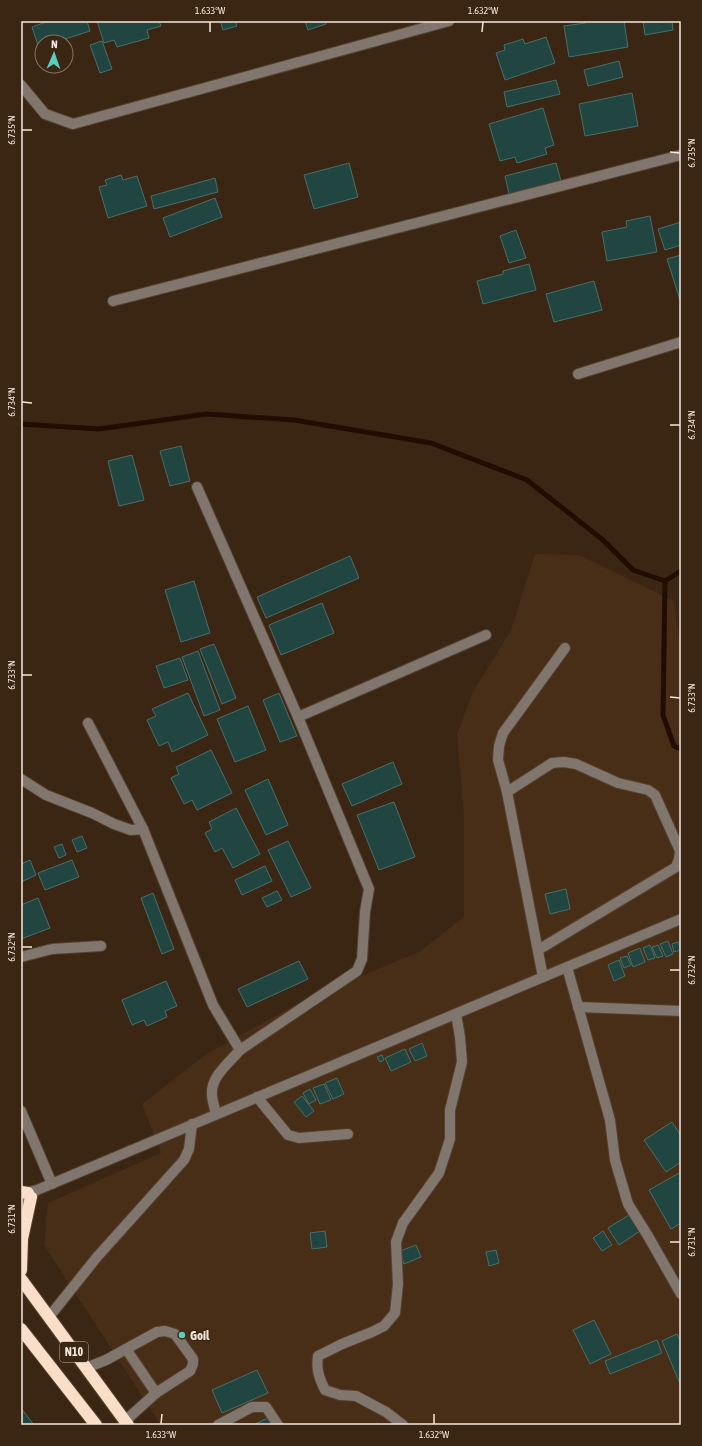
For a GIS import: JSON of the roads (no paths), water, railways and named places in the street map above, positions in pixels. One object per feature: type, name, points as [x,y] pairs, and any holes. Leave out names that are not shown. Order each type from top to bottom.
[{"type":"highway","points":[[21,1270],[22,1240],[28,1193]]},
{"type":"highway","name":"N10","points":[[21,1279],[126,1423]]},
{"type":"highway","name":"N10","points":[[21,1329],[96,1425]]},
{"type":"street","points":[[21,85],[44,114],[73,124],[449,21]]},
{"type":"street","points":[[113,301],[681,155]]},
{"type":"street","points":[[578,374],[681,342]]},
{"type":"street","points":[[197,487],[298,717],[369,889],[365,912],[362,959],[357,971],[240,1050],[218,1075],[213,1085],[211,1094],[216,1114]]},
{"type":"street","points":[[298,717],[486,636]]},
{"type":"street","points":[[543,977],[507,792],[498,760],[499,746],[503,733],[565,648]]},
{"type":"street","points":[[88,723],[143,829],[213,1005],[240,1050]]},
{"type":"street","points":[[507,792],[552,763],[564,762],[576,764],[618,783],[648,790],[655,795],[680,851],[676,867],[538,950]]},
{"type":"street","points":[[21,779],[46,795],[92,813],[114,824],[132,830],[143,829]]},
{"type":"street","points":[[21,1206],[28,1193],[681,919]]},
{"type":"street","points":[[21,957],[52,949],[101,946]]},
{"type":"street","points":[[567,967],[610,1120],[616,1160],[628,1204],[681,1294]]},
{"type":"street","points":[[578,1007],[681,1011]]},
{"type":"street","points":[[402,1425],[386,1412],[356,1396],[340,1395],[325,1390],[319,1378],[316,1365],[318,1356],[384,1326],[395,1313],[398,1284],[396,1242],[403,1222],[439,1173],[450,1139],[450,1110],[462,1062],[456,1014]]},
{"type":"street","points":[[258,1097],[288,1136],[299,1138],[348,1134]]},
{"type":"street","points":[[21,1111],[52,1184]]},
{"type":"street","points":[[49,1318],[98,1257],[184,1160],[189,1149],[192,1124]]},
{"type":"street","points":[[86,1368],[106,1360],[158,1332],[171,1332],[175,1334],[193,1359],[193,1364],[190,1371],[156,1393],[126,1423]]},
{"type":"street","points":[[126,1349],[156,1393]]},
{"type":"street","points":[[218,1425],[252,1407],[266,1407],[278,1425]]},
{"type":"waterway","points":[[21,424],[99,429],[206,414],[294,420],[431,443],[527,480],[603,540],[633,570],[665,581],[681,571]]},
{"type":"waterway","points":[[665,581],[663,715],[674,746],[681,749]]},
{"type":"place","name":"Goil","points":[[182,1335]]}]
